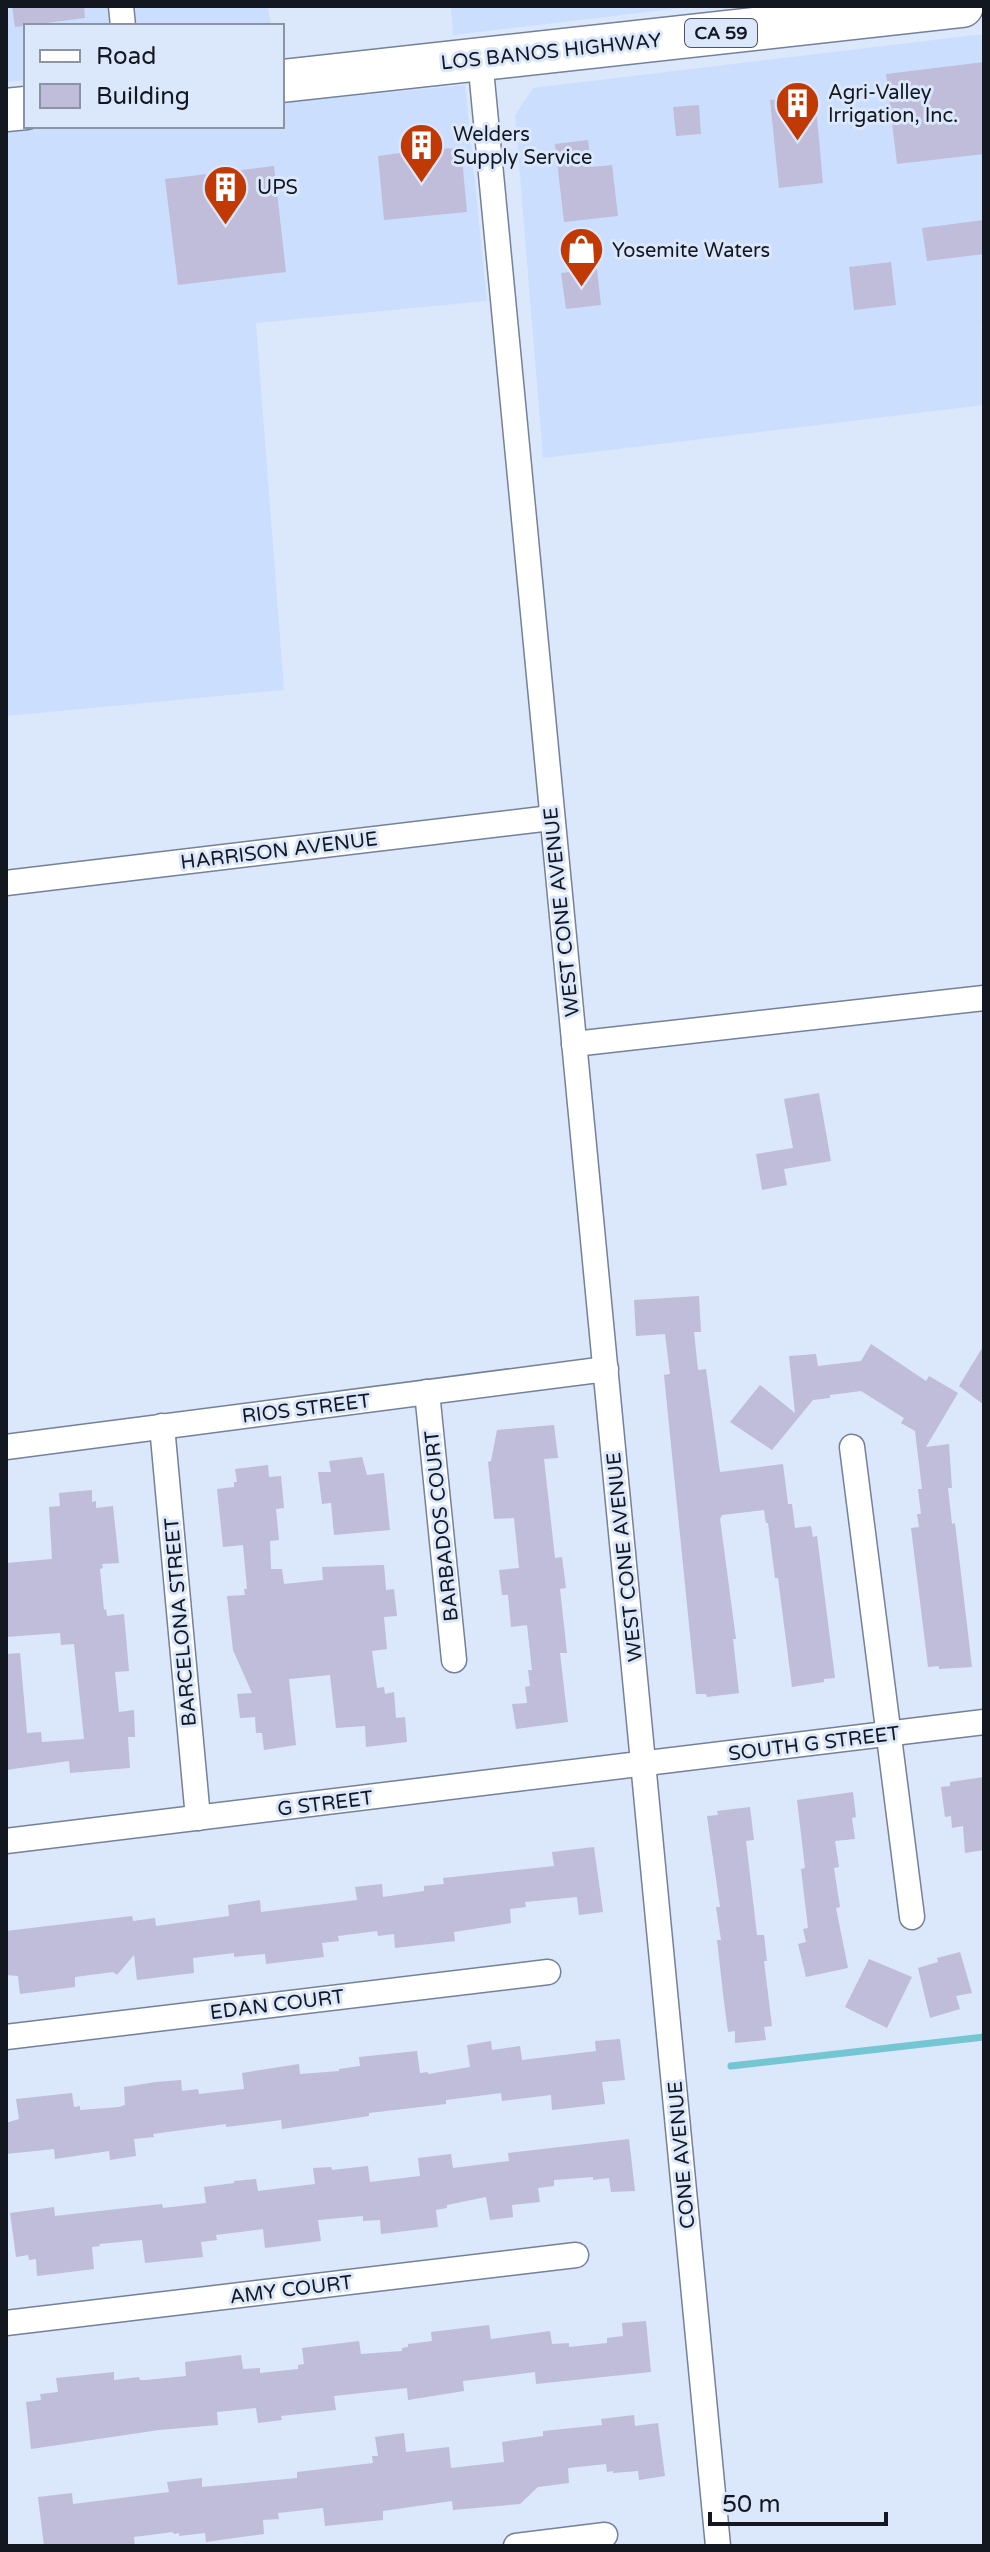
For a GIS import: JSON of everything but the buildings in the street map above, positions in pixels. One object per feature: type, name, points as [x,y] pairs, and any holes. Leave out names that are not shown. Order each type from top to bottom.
[{"type":"highway","name":"LOS BANOS HIGHWAY","points":[[284,81],[962,6]]},
{"type":"street","name":"WEST CONE AVENUE","points":[[480,59],[645,1765]]},
{"type":"street","name":"HARRISON AVENUE","points":[[6,883],[551,818]]},
{"type":"street","points":[[574,1044],[984,998]]},
{"type":"street","name":"RIOS STREET","points":[[6,1447],[606,1369]]},
{"type":"street","name":"BARBADOS COURT","points":[[427,1392],[454,1660]]},
{"type":"street","name":"BARCELONA STREET","points":[[162,1426],[198,1818]]},
{"type":"street","points":[[852,1447],[912,1917]]},
{"type":"street","name":"SOUTH G STREET","points":[[645,1765],[984,1722]]},
{"type":"street","name":"G STREET","points":[[6,1841],[645,1765]]},
{"type":"street","name":"CONE AVENUE","points":[[645,1765],[718,2546]]},
{"type":"street","name":"EDAN COURT","points":[[6,2037],[548,1972]]},
{"type":"street","name":"AMY COURT","points":[[6,2323],[576,2255]]},
{"type":"street","points":[[516,2546],[605,2535]]},
{"type":"shaded area","points":[[6,6],[268,6],[271,24],[24,24],[24,80],[6,82]]},
{"type":"shaded area","points":[[451,6],[698,6],[453,35]]},
{"type":"shaded area","points":[[984,34],[984,323],[981,324],[984,405],[543,458],[515,115],[533,88]]},
{"type":"shaded area","points":[[465,85],[487,301],[256,323],[284,690],[6,716],[6,131],[35,128],[284,128],[284,103]]},
{"type":"waterway","points":[[731,2066],[984,2037]]},
{"type":"place","name":"Agri-Valley Irrigation, Inc.","points":[[797,142]]},
{"type":"place","name":"Welders Supply Service","points":[[422,184]]},
{"type":"place","name":"UPS","points":[[226,226]]},
{"type":"place","name":"Yosemite Waters","points":[[581,289]]}]
